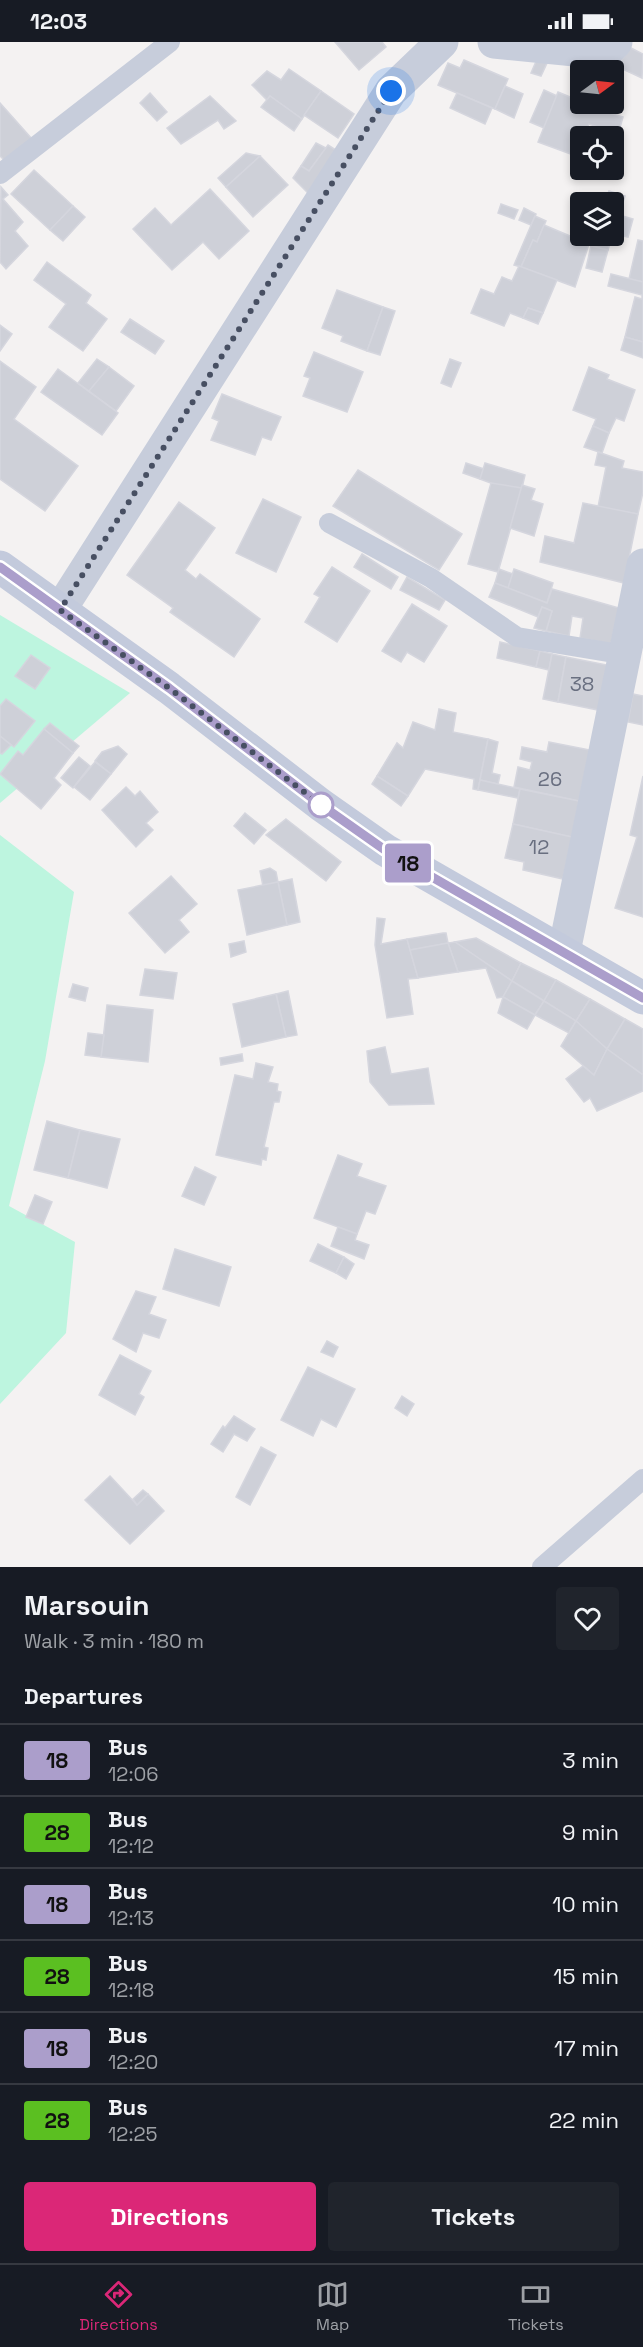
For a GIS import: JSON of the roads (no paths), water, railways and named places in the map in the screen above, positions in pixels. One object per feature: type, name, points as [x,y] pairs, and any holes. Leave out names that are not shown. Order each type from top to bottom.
[{"type":"main road","points":[[0,567],[162,683],[311,798],[376,844],[643,998]]},
{"type":"main road","points":[[0,588],[60,610]]},
{"type":"street","points":[[60,610],[391,91],[442,42]]},
{"type":"street","points":[[494,42],[605,53],[615,42]]},
{"type":"street","points":[[564,952],[643,565]]},
{"type":"lane","points":[[0,174],[170,42]]},
{"type":"lane","points":[[329,523],[431,578],[517,637],[626,655]]},
{"type":"lane","points":[[542,1567],[643,1479]]}]
